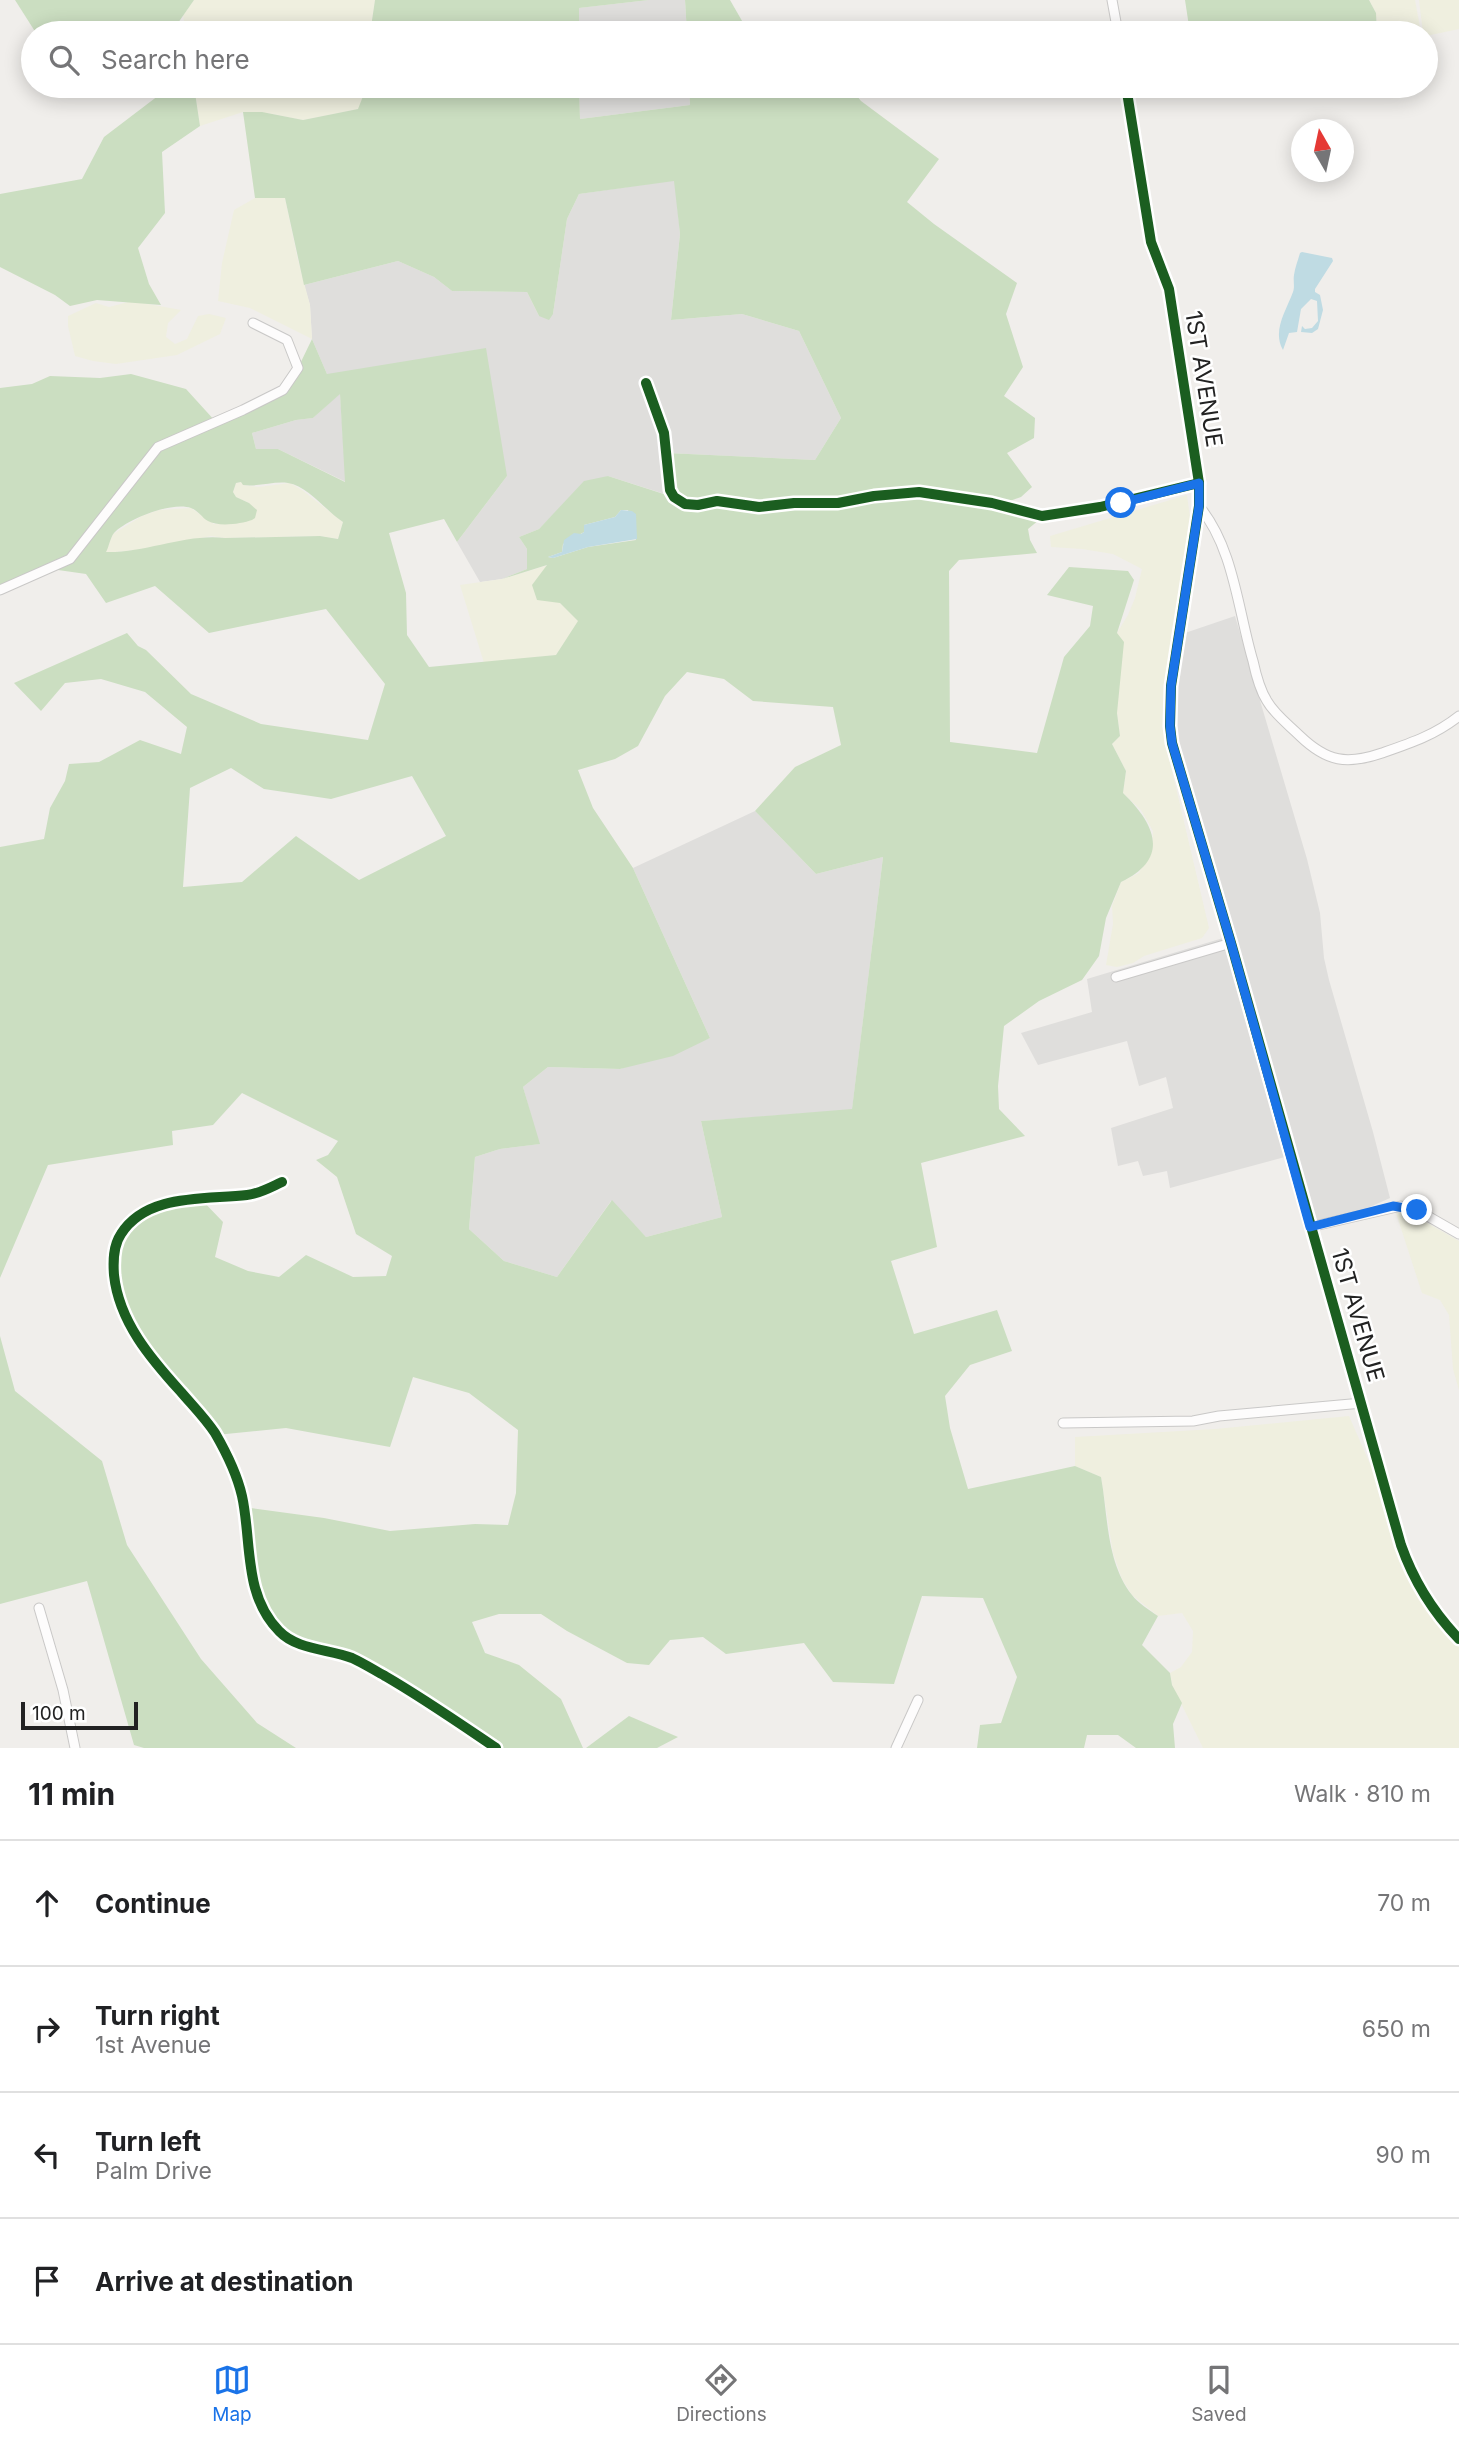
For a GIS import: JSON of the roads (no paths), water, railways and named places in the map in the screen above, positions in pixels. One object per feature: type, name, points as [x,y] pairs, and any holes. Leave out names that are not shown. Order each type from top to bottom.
[{"type":"street","points":[[1112,0],[1116,21]]},
{"type":"street","name":"1ST AVENUE","points":[[1128,98],[1151,242],[1168,289],[1199,483],[1199,506],[1171,686],[1172,743],[1401,1545],[1424,1597],[1459,1639]]},
{"type":"street","points":[[0,590],[70,559],[158,447],[283,390],[299,368],[287,340],[253,323]]},
{"type":"street","points":[[646,383],[664,433],[670,491],[685,504],[698,505],[717,501],[771,507],[794,503],[845,502],[919,492],[992,503],[1042,516],[1100,508],[1199,483]]},
{"type":"street","points":[[1199,506],[1216,534],[1227,565],[1263,693],[1272,708],[1305,741],[1325,757],[1369,757],[1423,739],[1459,716]]},
{"type":"street","points":[[1116,977],[1231,943]]},
{"type":"street","points":[[282,1182],[250,1195],[218,1196],[173,1203],[134,1219],[120,1235],[113,1255],[121,1304],[145,1351],[210,1426],[232,1466],[242,1496],[253,1582],[275,1628],[306,1646],[353,1658],[437,1707],[496,1748]]},
{"type":"street","points":[[1310,1227],[1401,1206],[1417,1210],[1459,1234]]},
{"type":"street","points":[[1063,1423],[1193,1421],[1219,1416],[1362,1403]]},
{"type":"street","points":[[38,1608],[63,1689],[75,1748]]},
{"type":"street","points":[[896,1748],[918,1700]]},
{"type":"water","points":[[1302,252],[1332,258],[1333,261],[1315,289],[1320,295],[1323,310],[1318,329],[1312,333],[1301,332],[1302,326],[1305,329],[1312,328],[1318,321],[1317,301],[1311,299],[1301,309],[1297,332],[1289,333],[1283,350],[1279,328],[1294,290],[1294,272]]},
{"type":"water","points":[[621,510],[636,514],[637,539],[548,557],[562,552],[564,540],[574,533],[584,532],[584,525],[615,517]]}]
